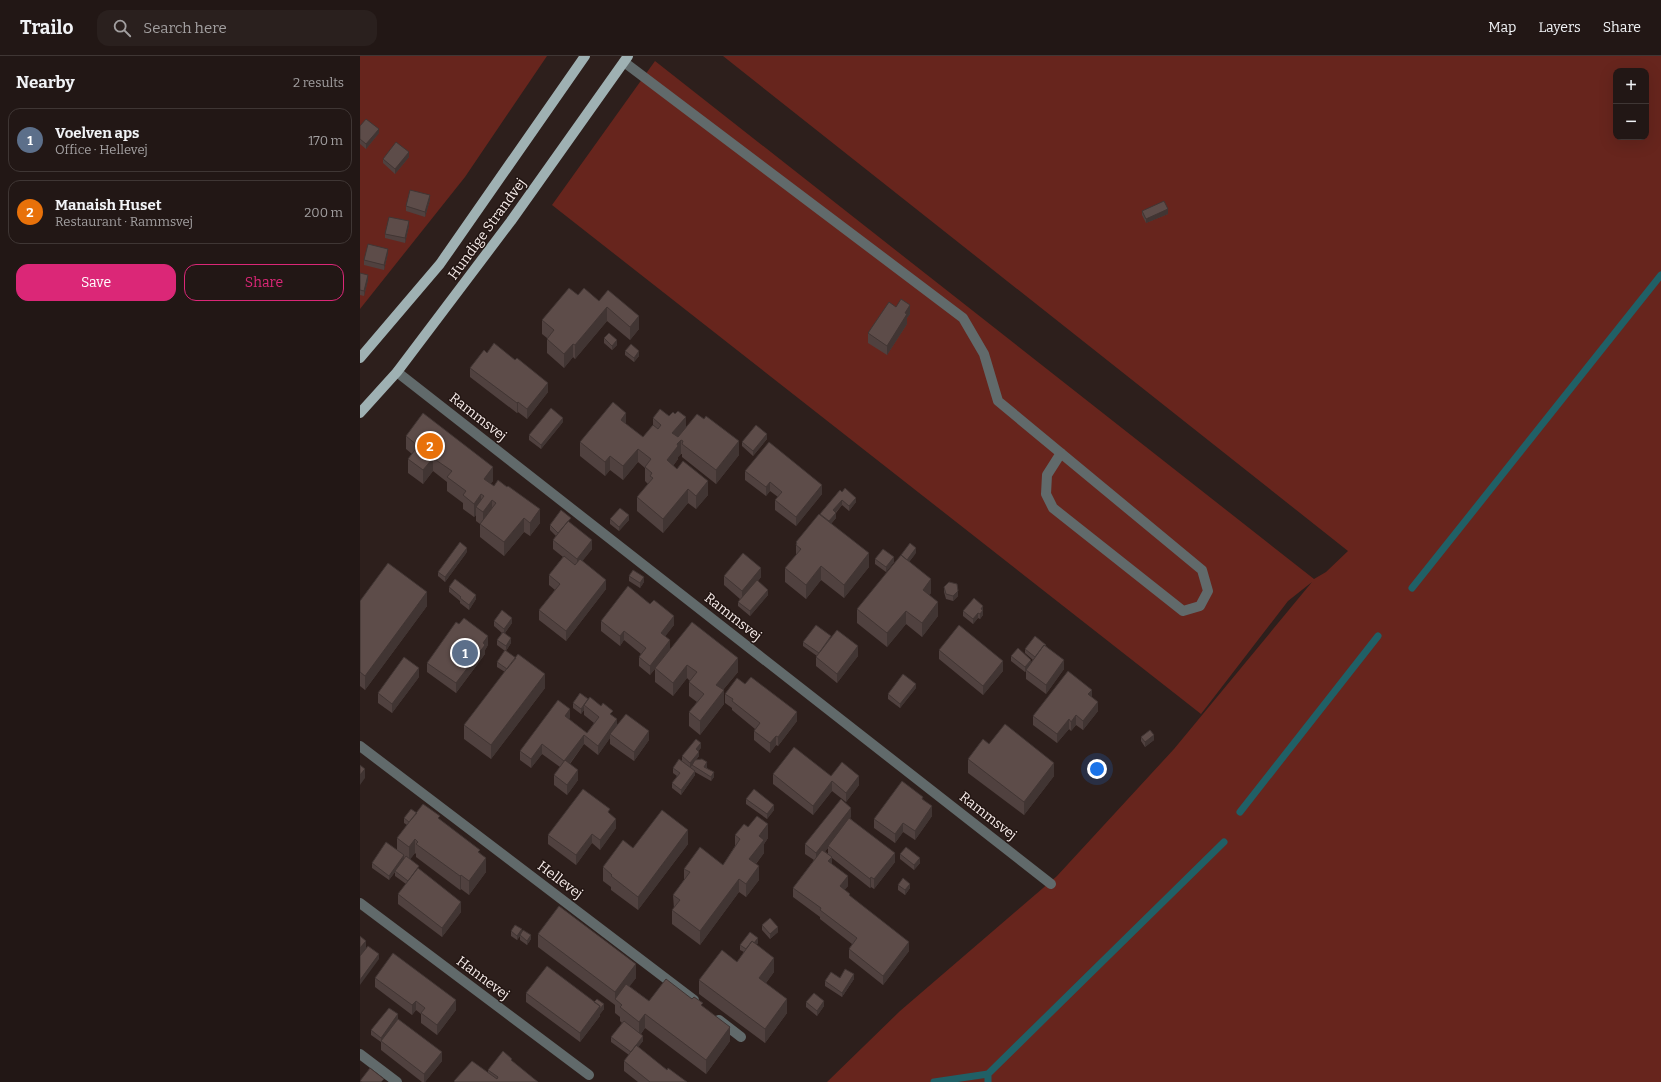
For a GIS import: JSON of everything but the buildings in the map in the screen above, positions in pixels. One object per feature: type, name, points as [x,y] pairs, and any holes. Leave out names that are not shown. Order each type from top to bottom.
[{"type":"main road","name":"Hundige Strandvej","points":[[360,358],[440,264],[585,56]]},
{"type":"main road","name":"Hundige Strandvej","points":[[360,413],[397,372],[511,221],[626,59]]},
{"type":"street","points":[[626,59],[963,318],[984,354],[998,401],[1061,453],[1202,570],[1208,591],[1200,606],[1183,611],[1053,508],[1046,494],[1047,475],[1061,453]]},
{"type":"street","name":"Rammsvej","points":[[397,372],[1051,884]]},
{"type":"street","name":"Hellevej","points":[[360,746],[741,1037]]},
{"type":"street","name":"Hannevej","points":[[360,903],[589,1075]]},
{"type":"street","points":[[360,1054],[397,1082]]},
{"type":"shaded area","points":[[360,56],[547,56],[465,177],[360,309]]},
{"type":"shaded area","points":[[723,56],[1661,56],[1661,1082],[827,1082],[900,1011],[1057,876],[1174,749],[1312,582],[1288,601],[1201,714],[552,205],[655,61],[1314,579],[1326,572],[1348,551]]},
{"type":"waterway","points":[[1412,588],[1661,275]]},
{"type":"waterway","points":[[1240,812],[1378,636]]},
{"type":"waterway","points":[[988,1082],[988,1074],[1224,842]]},
{"type":"waterway","points":[[934,1082],[988,1074]]},
{"type":"place","name":"Manaish Huset","points":[[430,446]]},
{"type":"place","name":"Voelven aps","points":[[465,653]]}]
